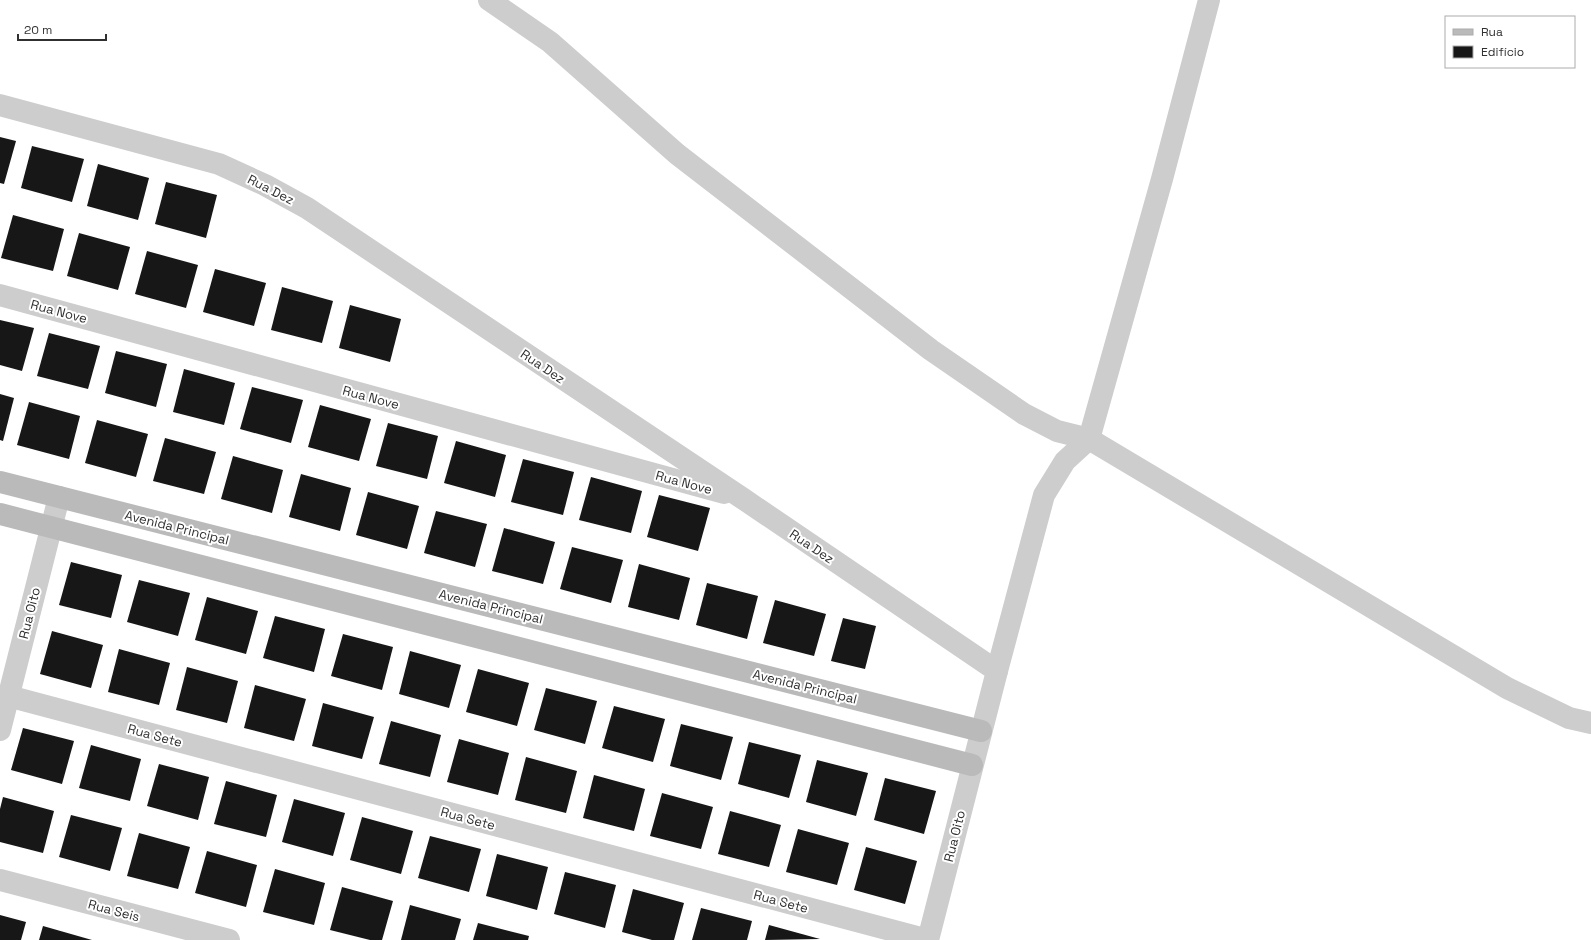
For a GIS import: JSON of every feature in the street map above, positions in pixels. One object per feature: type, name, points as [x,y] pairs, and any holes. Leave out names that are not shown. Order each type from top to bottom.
[{"type":"street","points":[[489,0],[550,42],[677,154],[931,350],[1024,414],[1057,431],[1089,439],[1507,688],[1569,718],[1591,723]]},
{"type":"street","points":[[981,731],[1044,495],[1065,461],[1089,439],[1162,179],[1209,0]]},
{"type":"street","name":"Rua Dez","points":[[0,105],[219,164],[265,185],[307,208],[742,498],[997,672]]},
{"type":"street","name":"Rua Nove","points":[[0,295],[742,498]]},
{"type":"street","name":"Avenida Principal","points":[[0,482],[981,731]]},
{"type":"street","name":"Rua Oito","points":[[0,730],[59,497]]},
{"type":"street","points":[[0,514],[972,765]]},
{"type":"street","name":"Rua Sete","points":[[8,696],[928,940]]},
{"type":"street","name":"Rua Oito","points":[[928,940],[981,731]]},
{"type":"street","name":"Rua Seis","points":[[0,880],[228,940]]},
{"type":"building","points":[[0,137],[16,141],[4,184],[0,183]]},
{"type":"building","points":[[32,146],[84,159],[72,202],[21,188]]},
{"type":"building","points":[[98,164],[149,178],[138,220],[87,206]]},
{"type":"building","points":[[166,182],[217,195],[206,238],[155,224]]},
{"type":"building","points":[[13,215],[64,229],[53,271],[1,258]]},
{"type":"building","points":[[79,233],[130,247],[118,290],[67,276]]},
{"type":"building","points":[[147,251],[198,265],[186,308],[135,294]]},
{"type":"building","points":[[215,269],[266,283],[254,326],[203,312]]},
{"type":"building","points":[[282,287],[333,301],[322,343],[271,330]]},
{"type":"building","points":[[350,305],[401,319],[390,362],[339,348]]},
{"type":"building","points":[[0,320],[34,328],[22,371],[0,365]]},
{"type":"building","points":[[49,333],[100,346],[88,389],[37,376]]},
{"type":"building","points":[[116,351],[167,364],[156,407],[105,393]]},
{"type":"building","points":[[184,369],[235,383],[224,425],[173,412]]},
{"type":"building","points":[[252,387],[303,400],[291,443],[240,429]]},
{"type":"building","points":[[0,394],[14,398],[3,441],[0,440]]},
{"type":"building","points":[[29,402],[80,416],[69,459],[17,445]]},
{"type":"building","points":[[320,405],[371,419],[359,461],[308,447]]},
{"type":"building","points":[[97,420],[148,434],[136,477],[85,463]]},
{"type":"building","points":[[388,423],[438,436],[427,479],[376,466]]},
{"type":"building","points":[[165,438],[216,452],[204,494],[153,481]]},
{"type":"building","points":[[456,441],[506,455],[495,497],[444,483]]},
{"type":"building","points":[[233,456],[283,470],[272,513],[221,499]]},
{"type":"building","points":[[523,459],[574,472],[563,515],[511,502]]},
{"type":"building","points":[[301,474],[351,488],[340,531],[289,517]]},
{"type":"building","points":[[591,477],[642,491],[631,533],[579,520]]},
{"type":"building","points":[[368,492],[419,506],[407,549],[356,535]]},
{"type":"building","points":[[659,495],[710,508],[698,551],[647,537]]},
{"type":"building","points":[[436,511],[487,524],[475,567],[424,553]]},
{"type":"building","points":[[504,528],[555,542],[543,584],[492,571]]},
{"type":"building","points":[[572,547],[623,560],[611,603],[560,589]]},
{"type":"building","points":[[71,562],[122,575],[111,618],[59,605]]},
{"type":"building","points":[[639,564],[690,578],[679,620],[628,607]]},
{"type":"building","points":[[139,580],[190,593],[178,636],[127,622]]},
{"type":"building","points":[[707,583],[758,596],[747,639],[696,625]]},
{"type":"building","points":[[207,597],[258,611],[246,654],[195,640]]},
{"type":"building","points":[[775,600],[826,614],[814,656],[763,643]]},
{"type":"building","points":[[275,616],[325,629],[314,672],[263,658]]},
{"type":"building","points":[[843,618],[876,626],[865,669],[831,661]]},
{"type":"building","points":[[52,631],[103,645],[91,688],[40,674]]},
{"type":"building","points":[[343,634],[393,647],[382,690],[331,676]]},
{"type":"building","points":[[119,649],[170,663],[159,705],[108,692]]},
{"type":"building","points":[[410,651],[461,665],[449,708],[399,694]]},
{"type":"building","points":[[187,667],[238,681],[227,723],[176,710]]},
{"type":"building","points":[[478,669],[529,683],[517,726],[466,712]]},
{"type":"building","points":[[255,685],[306,699],[294,741],[244,728]]},
{"type":"building","points":[[546,688],[597,701],[585,744],[534,730]]},
{"type":"building","points":[[323,703],[374,717],[362,759],[312,746]]},
{"type":"building","points":[[614,706],[665,719],[653,762],[602,748]]},
{"type":"building","points":[[391,721],[441,735],[430,777],[379,764]]},
{"type":"building","points":[[681,724],[733,737],[721,780],[670,766]]},
{"type":"building","points":[[23,728],[74,741],[62,784],[11,770]]},
{"type":"building","points":[[459,739],[509,753],[498,795],[447,782]]},
{"type":"building","points":[[749,742],[801,755],[789,798],[738,784]]},
{"type":"building","points":[[91,745],[141,759],[130,801],[79,788]]},
{"type":"building","points":[[526,757],[577,771],[566,813],[515,800]]},
{"type":"building","points":[[817,760],[868,773],[856,816],[806,802]]},
{"type":"building","points":[[159,764],[209,777],[198,820],[147,806]]},
{"type":"building","points":[[594,775],[645,789],[634,831],[583,818]]},
{"type":"building","points":[[885,778],[936,791],[924,834],[874,820]]},
{"type":"building","points":[[226,781],[277,795],[266,837],[214,824]]},
{"type":"building","points":[[662,793],[713,807],[701,849],[650,836]]},
{"type":"building","points":[[3,797],[54,811],[43,853],[0,842],[0,809]]},
{"type":"building","points":[[294,799],[345,813],[333,856],[282,842]]},
{"type":"building","points":[[730,811],[781,825],[769,867],[718,854]]},
{"type":"building","points":[[71,815],[122,828],[110,871],[59,857]]},
{"type":"building","points":[[362,817],[413,831],[401,874],[350,860]]},
{"type":"building","points":[[798,829],[849,843],[837,885],[786,872]]},
{"type":"building","points":[[139,833],[190,847],[178,889],[127,876]]},
{"type":"building","points":[[430,836],[481,849],[469,892],[418,878]]},
{"type":"building","points":[[866,847],[917,861],[905,904],[854,890]]},
{"type":"building","points":[[207,851],[257,865],[246,907],[195,893]]},
{"type":"building","points":[[497,854],[548,867],[537,910],[486,896]]},
{"type":"building","points":[[275,869],[325,883],[314,925],[263,912]]},
{"type":"building","points":[[565,872],[616,885],[605,928],[554,914]]},
{"type":"building","points":[[342,887],[393,901],[382,940],[370,940],[330,930]]},
{"type":"building","points":[[633,889],[684,903],[674,940],[652,940],[622,932]]},
{"type":"building","points":[[410,905],[461,919],[455,940],[401,940]]},
{"type":"building","points":[[701,908],[752,921],[747,940],[692,940]]},
{"type":"building","points":[[0,915],[26,922],[21,940],[0,940]]},
{"type":"building","points":[[478,923],[529,936],[528,940],[473,940]]},
{"type":"building","points":[[769,925],[820,939],[765,940]]},
{"type":"building","points":[[43,926],[92,940],[39,940]]}]
